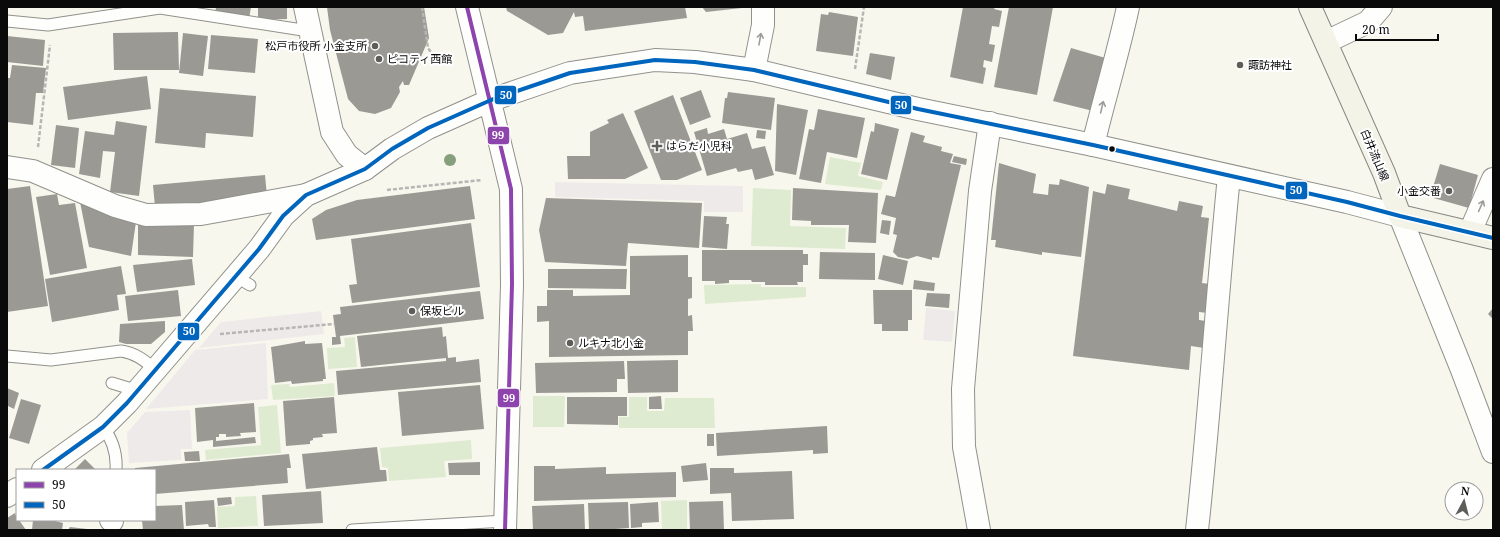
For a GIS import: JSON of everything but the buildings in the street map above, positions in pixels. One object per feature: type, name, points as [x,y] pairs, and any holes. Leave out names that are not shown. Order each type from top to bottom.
[{"type":"main road","name":"白井流山線","points":[[1310,7],[1384,174],[1400,216]]},
{"type":"main road","points":[[1400,216],[1493,238]]},
{"type":"street","points":[[305,7],[332,132],[347,155],[365,169]]},
{"type":"street","points":[[467,7],[491,100],[511,189],[512,284],[505,525]]},
{"type":"street","points":[[754,70],[763,26],[763,7]]},
{"type":"street","points":[[1093,145],[1103,102],[1120,46],[1128,7]]},
{"type":"street","points":[[1326,42],[1368,22],[1381,7]]},
{"type":"street","points":[[7,167],[33,171],[96,199],[146,215],[201,214],[306,195],[365,169],[392,149],[428,128],[491,100],[570,73],[655,60],[695,62],[754,70],[918,109],[1093,145],[1347,202],[1400,216],[1462,370],[1493,452]]},
{"type":"street","points":[[979,530],[964,448],[963,388],[980,191],[990,123]]},
{"type":"street","points":[[1197,530],[1206,446],[1228,176]]},
{"type":"street","points":[[1470,232],[1493,179]]},
{"type":"street","points":[[45,469],[103,427],[243,281],[259,249],[283,216],[306,195]]},
{"type":"street","points":[[7,496],[16,490]]},
{"type":"lane","points":[[7,21],[48,25],[160,8],[309,31]]},
{"type":"lane","points":[[7,356],[51,360],[121,351],[143,359],[156,370]]},
{"type":"lane","points":[[112,383],[138,391]]},
{"type":"lane","points":[[103,427],[112,438],[117,460],[116,469]]},
{"type":"lane","points":[[352,530],[505,525]]},
{"type":"path","points":[[852,93],[864,7]]},
{"type":"path","points":[[423,8],[428,48],[438,62]]},
{"type":"path","points":[[33,171],[36,165],[52,34],[48,25]]},
{"type":"path","points":[[387,190],[482,180]]},
{"type":"path","points":[[218,334],[334,324]]},
{"type":"shaded area","points":[[555,182],[743,186],[743,212],[704,212],[704,201],[555,197]]},
{"type":"shaded area","points":[[926,308],[955,311],[952,342],[923,340]]},
{"type":"shaded area","points":[[321,311],[324,334],[199,348],[221,322]]},
{"type":"shaded area","points":[[266,343],[268,399],[146,409],[195,350]]},
{"type":"shaded area","points":[[190,410],[192,449],[181,449],[181,460],[129,463],[127,433],[145,412]]},
{"type":"green space","points":[[830,157],[861,163],[858,176],[883,182],[881,190],[825,184]]},
{"type":"green space","points":[[753,188],[791,190],[790,226],[846,228],[845,249],[751,246]]},
{"type":"green space","points":[[761,284],[761,287],[806,287],[806,297],[705,304],[704,285]]},
{"type":"green space","points":[[355,337],[357,367],[328,369],[327,348],[345,347],[344,338]]},
{"type":"green space","points":[[334,383],[335,396],[273,400],[271,385],[289,384],[290,387]]},
{"type":"green space","points":[[533,396],[565,396],[564,427],[533,427]]},
{"type":"green space","points":[[629,397],[647,397],[647,411],[664,411],[665,398],[714,398],[715,428],[619,428],[619,417],[629,417]]},
{"type":"green space","points":[[277,405],[281,453],[206,460],[205,450],[261,445],[258,407]]},
{"type":"green space","points":[[471,440],[472,459],[444,461],[446,477],[389,481],[388,468],[382,467],[380,448]]},
{"type":"green space","points":[[256,496],[258,526],[218,528],[217,507],[235,506],[235,497]]},
{"type":"green space","points":[[687,500],[687,530],[662,530],[661,501]]},
{"type":"transit line","name":"99","points":[[467,7],[511,189],[512,284],[505,530]]},
{"type":"transit line","name":"50","points":[[44,469],[103,427],[127,403],[259,249],[283,216],[306,195],[365,169],[392,149],[428,128],[491,100],[570,73],[655,60],[695,62],[754,70],[918,109],[1093,145],[1347,202],[1493,238]]},
{"type":"place","name":"松戸市役所 小金支所","points":[[375,46]]},
{"type":"place","name":"ピコティ西館","points":[[379,59]]},
{"type":"place","name":"諏訪神社","points":[[1240,65]]},
{"type":"place","name":"はらだ小児科","points":[[657,146]]},
{"type":"place","name":"小金交番","points":[[1449,191]]},
{"type":"place","name":"保坂ビル","points":[[412,311]]},
{"type":"place","name":"ルキナ北小金","points":[[570,343]]}]
